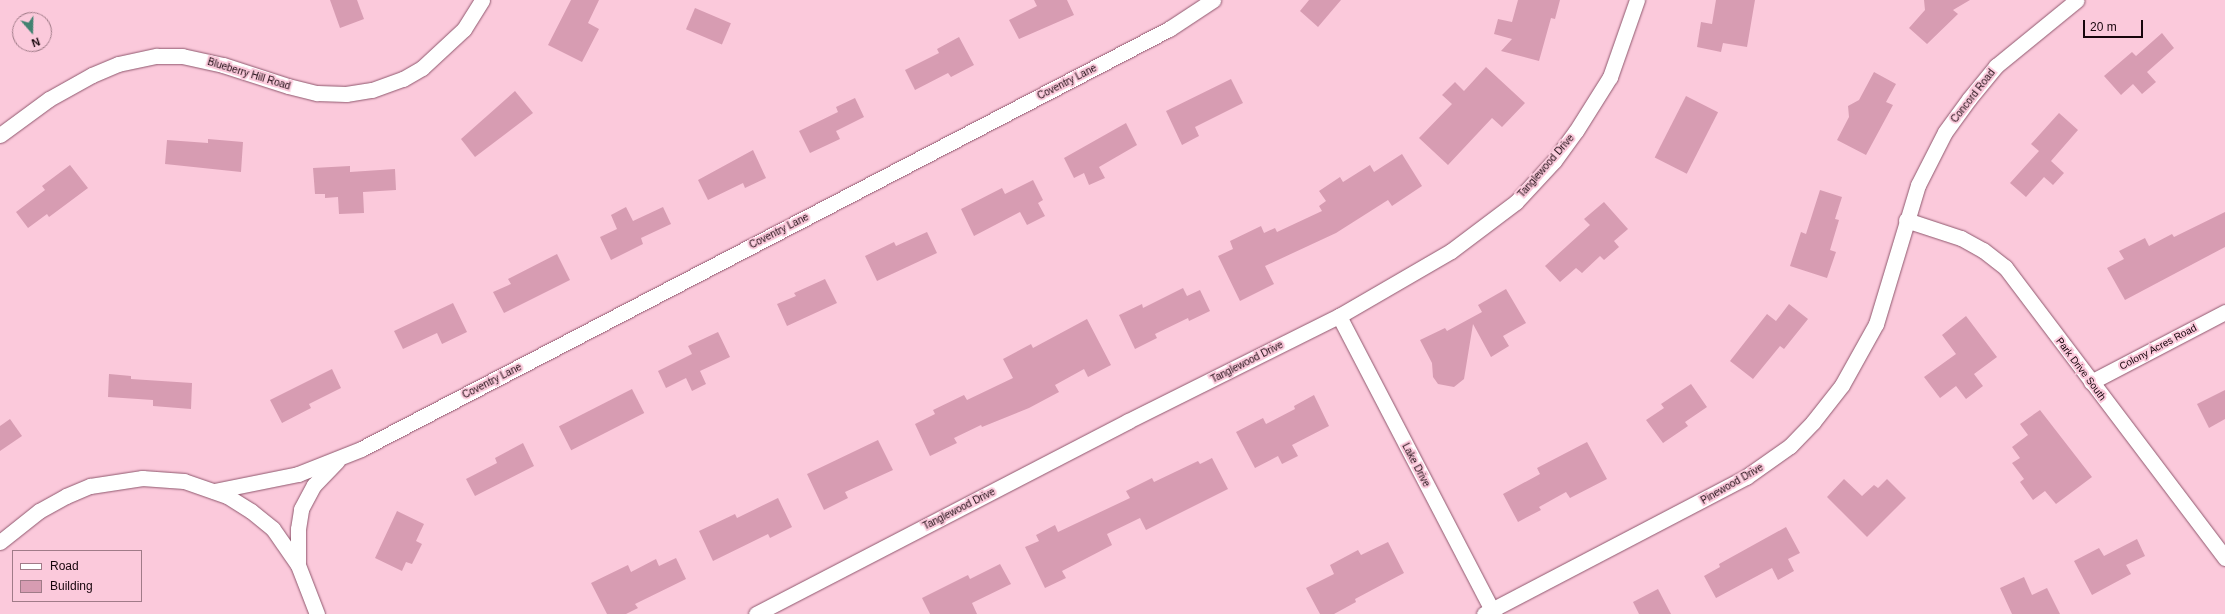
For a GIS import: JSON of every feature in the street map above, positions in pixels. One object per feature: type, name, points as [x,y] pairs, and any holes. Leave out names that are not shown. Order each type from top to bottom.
[{"type":"street","name":"Blueberry Hill Road","points":[[0,135],[48,99],[92,75],[118,64],[157,56],[182,56],[216,64],[288,86],[317,93],[346,94],[372,90],[394,83],[422,68],[464,29],[482,0]]},
{"type":"street","name":"Coventry Lane","points":[[214,491],[298,474],[342,457],[1169,29],[1213,0]]},
{"type":"street","name":"Tanglewood Drive","points":[[756,614],[1128,421],[1339,316],[1451,251],[1495,219],[1536,182],[1576,131],[1598,98],[1621,52],[1637,0]]},
{"type":"street","name":"Concord Road","points":[[1906,220],[1926,168],[1945,132],[1969,99],[1996,66],[2077,0]]},
{"type":"street","name":"Park Drive South","points":[[1906,220],[1961,238],[1982,250],[2005,267],[2225,558]]},
{"type":"street","name":"Pinewood Drive","points":[[1490,613],[1746,477],[1790,446],[1817,418],[1842,385],[1876,324],[1906,220]]},
{"type":"street","name":"Colony Acres Road","points":[[2091,382],[2225,312]]},
{"type":"street","name":"Lake Drive","points":[[1339,316],[1490,613]]},
{"type":"street","name":"Coventry Lane","points":[[298,565],[298,528],[301,509],[314,485],[342,457]]},
{"type":"street","points":[[0,542],[39,512],[66,496],[90,486],[116,481],[168,478],[214,491],[251,511],[273,529],[298,565],[317,614]]},
{"type":"building","points":[[330,0],[357,0],[364,19],[340,28]]},
{"type":"building","points":[[571,0],[599,0],[588,23],[599,29],[582,62],[548,45]]},
{"type":"building","points":[[1034,0],[1067,0],[1074,15],[1019,39],[1009,20],[1037,6]]},
{"type":"building","points":[[1309,0],[1341,0],[1318,27],[1300,11]]},
{"type":"building","points":[[1518,0],[1560,0],[1555,19],[1551,18],[1539,61],[1501,51],[1512,39],[1494,34],[1498,19],[1512,22]]},
{"type":"building","points":[[1716,0],[1755,0],[1747,47],[1723,43],[1721,52],[1697,47],[1701,22],[1712,24]]},
{"type":"building","points":[[1924,0],[1970,0],[1953,10],[1958,14],[1927,44],[1909,28],[1925,10]]},
{"type":"building","points":[[695,8],[731,23],[722,44],[686,29]]},
{"type":"building","points":[[2162,33],[2174,48],[2147,72],[2156,82],[2142,94],[2133,84],[2121,95],[2104,76],[2132,52],[2136,56]]},
{"type":"building","points":[[959,37],[974,65],[951,77],[948,73],[915,90],[905,70],[939,53],[937,49]]},
{"type":"building","points":[[1486,67],[1525,103],[1502,127],[1492,118],[1448,165],[1419,138],[1452,104],[1442,95],[1455,82],[1464,91]]},
{"type":"building","points":[[1874,72],[1896,84],[1886,102],[1893,105],[1866,155],[1837,140],[1849,117],[1848,106],[1859,100]]},
{"type":"building","points":[[1231,79],[1243,103],[1195,127],[1199,136],[1182,145],[1166,111]]},
{"type":"building","points":[[515,91],[533,113],[475,157],[461,139]]},
{"type":"building","points":[[1686,96],[1718,112],[1687,174],[1655,157]]},
{"type":"building","points":[[855,98],[864,117],[836,131],[840,139],[810,153],[799,131],[838,112],[836,107]]},
{"type":"building","points":[[2059,113],[2078,130],[2051,161],[2064,173],[2053,185],[2044,177],[2026,197],[2010,183],[2039,151],[2031,144]]},
{"type":"building","points":[[1126,123],[1137,145],[1099,167],[1105,178],[1089,185],[1084,173],[1074,178],[1064,158]]},
{"type":"building","points":[[208,139],[243,142],[241,172],[165,164],[167,140],[208,143]]},
{"type":"building","points":[[753,150],[766,178],[745,188],[743,183],[708,200],[698,180]]},
{"type":"building","points":[[1402,154],[1422,186],[1392,206],[1388,200],[1336,233],[1265,266],[1274,284],[1240,301],[1218,256],[1233,249],[1230,241],[1261,226],[1264,233],[1275,228],[1277,232],[1322,211],[1319,206],[1326,201],[1319,191],[1340,177],[1343,182],[1370,165],[1374,172]]},
{"type":"building","points":[[70,165],[88,188],[49,217],[47,214],[28,228],[16,212],[45,190],[42,186]]},
{"type":"building","points":[[350,166],[350,172],[395,169],[396,190],[363,192],[364,213],[339,214],[338,197],[325,198],[325,194],[315,194],[313,168]]},
{"type":"building","points":[[1033,180],[1043,200],[1038,203],[1045,216],[1027,225],[1020,212],[974,236],[961,209],[1002,188],[1005,194]]},
{"type":"building","points":[[1820,190],[1842,197],[1835,219],[1839,220],[1830,250],[1836,252],[1827,278],[1790,266],[1801,232],[1806,234]]},
{"type":"building","points":[[1604,202],[1628,229],[1614,241],[1619,247],[1604,260],[1600,256],[1582,273],[1576,268],[1560,282],[1545,266],[1590,225],[1584,219]]},
{"type":"building","points":[[626,207],[633,221],[663,207],[671,224],[641,238],[643,244],[611,260],[600,237],[617,229],[611,215]]},
{"type":"building","points":[[2225,212],[2225,247],[2125,300],[2107,268],[2124,259],[2119,251],[2145,238],[2149,246],[2172,234],[2174,237]]},
{"type":"building","points":[[927,232],[937,253],[877,281],[865,256],[894,242],[896,246]]},
{"type":"building","points":[[557,254],[570,280],[504,313],[493,292],[511,284],[508,279]]},
{"type":"building","points":[[825,279],[837,303],[787,326],[777,304],[796,296],[794,293]]},
{"type":"building","points":[[1183,288],[1187,296],[1200,290],[1210,311],[1189,321],[1188,318],[1155,334],[1157,338],[1135,349],[1119,315],[1142,304],[1143,308]]},
{"type":"building","points":[[1506,289],[1526,323],[1503,336],[1509,346],[1491,357],[1473,324],[1464,379],[1454,387],[1438,384],[1433,377],[1432,363],[1420,340],[1445,328],[1447,331],[1482,312],[1478,305]]},
{"type":"building","points":[[453,303],[467,332],[442,344],[437,333],[403,349],[394,331]]},
{"type":"building","points":[[1789,304],[1808,319],[1784,349],[1780,346],[1753,379],[1730,361],[1767,314],[1776,321]]},
{"type":"building","points":[[1966,316],[1997,357],[1974,374],[1983,386],[1966,399],[1956,386],[1940,398],[1924,377],[1956,354],[1942,335]]},
{"type":"building","points":[[1087,319],[1111,365],[1088,377],[1084,369],[1055,385],[1059,392],[1029,408],[982,427],[981,425],[954,438],[957,443],[930,456],[915,424],[935,414],[933,410],[964,395],[967,400],[1013,378],[1003,359],[1031,344],[1033,348]]},
{"type":"building","points":[[718,332],[730,357],[700,371],[706,384],[692,391],[686,378],[666,388],[658,371],[692,354],[688,346]]},
{"type":"building","points":[[332,369],[341,388],[309,404],[311,408],[282,423],[270,400]]},
{"type":"building","points":[[109,374],[131,376],[131,379],[192,383],[191,409],[153,406],[153,400],[108,397]]},
{"type":"building","points":[[1691,384],[1707,407],[1685,422],[1688,426],[1663,443],[1646,420],[1664,408],[1661,404]]},
{"type":"building","points":[[632,389],[644,413],[571,450],[559,426]]},
{"type":"building","points":[[2225,390],[2225,419],[2209,428],[2197,404]]},
{"type":"building","points":[[1314,395],[1329,426],[1292,445],[1298,456],[1282,464],[1278,456],[1255,468],[1236,432],[1263,418],[1266,424],[1295,409],[1294,406]]},
{"type":"building","points":[[2040,410],[2092,477],[2056,504],[2045,491],[2033,500],[2020,482],[2024,479],[2012,463],[2020,458],[2012,447],[2028,435],[2020,424]]},
{"type":"building","points":[[10,419],[22,436],[0,451],[0,426]]},
{"type":"building","points":[[878,440],[893,470],[845,492],[848,498],[824,510],[807,474]]},
{"type":"building","points":[[1587,442],[1607,479],[1570,498],[1566,492],[1539,507],[1541,510],[1518,522],[1503,494],[1540,474],[1537,468]]},
{"type":"building","points":[[523,443],[534,466],[475,496],[466,479],[497,463],[495,458]]},
{"type":"building","points":[[1212,458],[1228,489],[1146,530],[1140,518],[1107,534],[1112,545],[1062,571],[1066,578],[1045,588],[1025,547],[1039,541],[1036,535],[1055,525],[1058,532],[1130,498],[1126,491],[1152,478],[1154,482],[1198,461],[1200,464]]},
{"type":"building","points":[[1844,479],[1862,496],[1874,485],[1878,488],[1887,479],[1906,498],[1867,537],[1827,497]]},
{"type":"building","points":[[778,498],[792,527],[770,538],[768,534],[713,561],[699,531],[735,514],[737,518]]},
{"type":"building","points":[[397,511],[424,524],[416,541],[422,544],[412,564],[406,562],[402,571],[375,558]]},
{"type":"building","points":[[1786,527],[1800,553],[1788,559],[1794,571],[1778,580],[1772,568],[1716,598],[1704,576],[1720,567],[1719,564]]},
{"type":"building","points":[[2137,539],[2145,556],[2126,565],[2131,574],[2092,595],[2074,561],[2099,548],[2104,556]]},
{"type":"building","points":[[1388,542],[1404,573],[1355,599],[1356,602],[1334,614],[1320,614],[1306,588],[1334,574],[1330,565],[1358,550],[1361,555]]},
{"type":"building","points":[[676,558],[686,579],[635,604],[638,608],[626,614],[607,614],[591,583],[628,565],[631,572],[656,559],[659,566]]},
{"type":"building","points":[[1000,564],[1011,584],[972,603],[977,614],[930,614],[922,598],[968,575],[970,579]]},
{"type":"building","points":[[2024,577],[2032,595],[2047,588],[2060,614],[2012,614],[2000,588]]},
{"type":"building","points":[[1658,589],[1671,614],[1639,614],[1633,602]]}]
